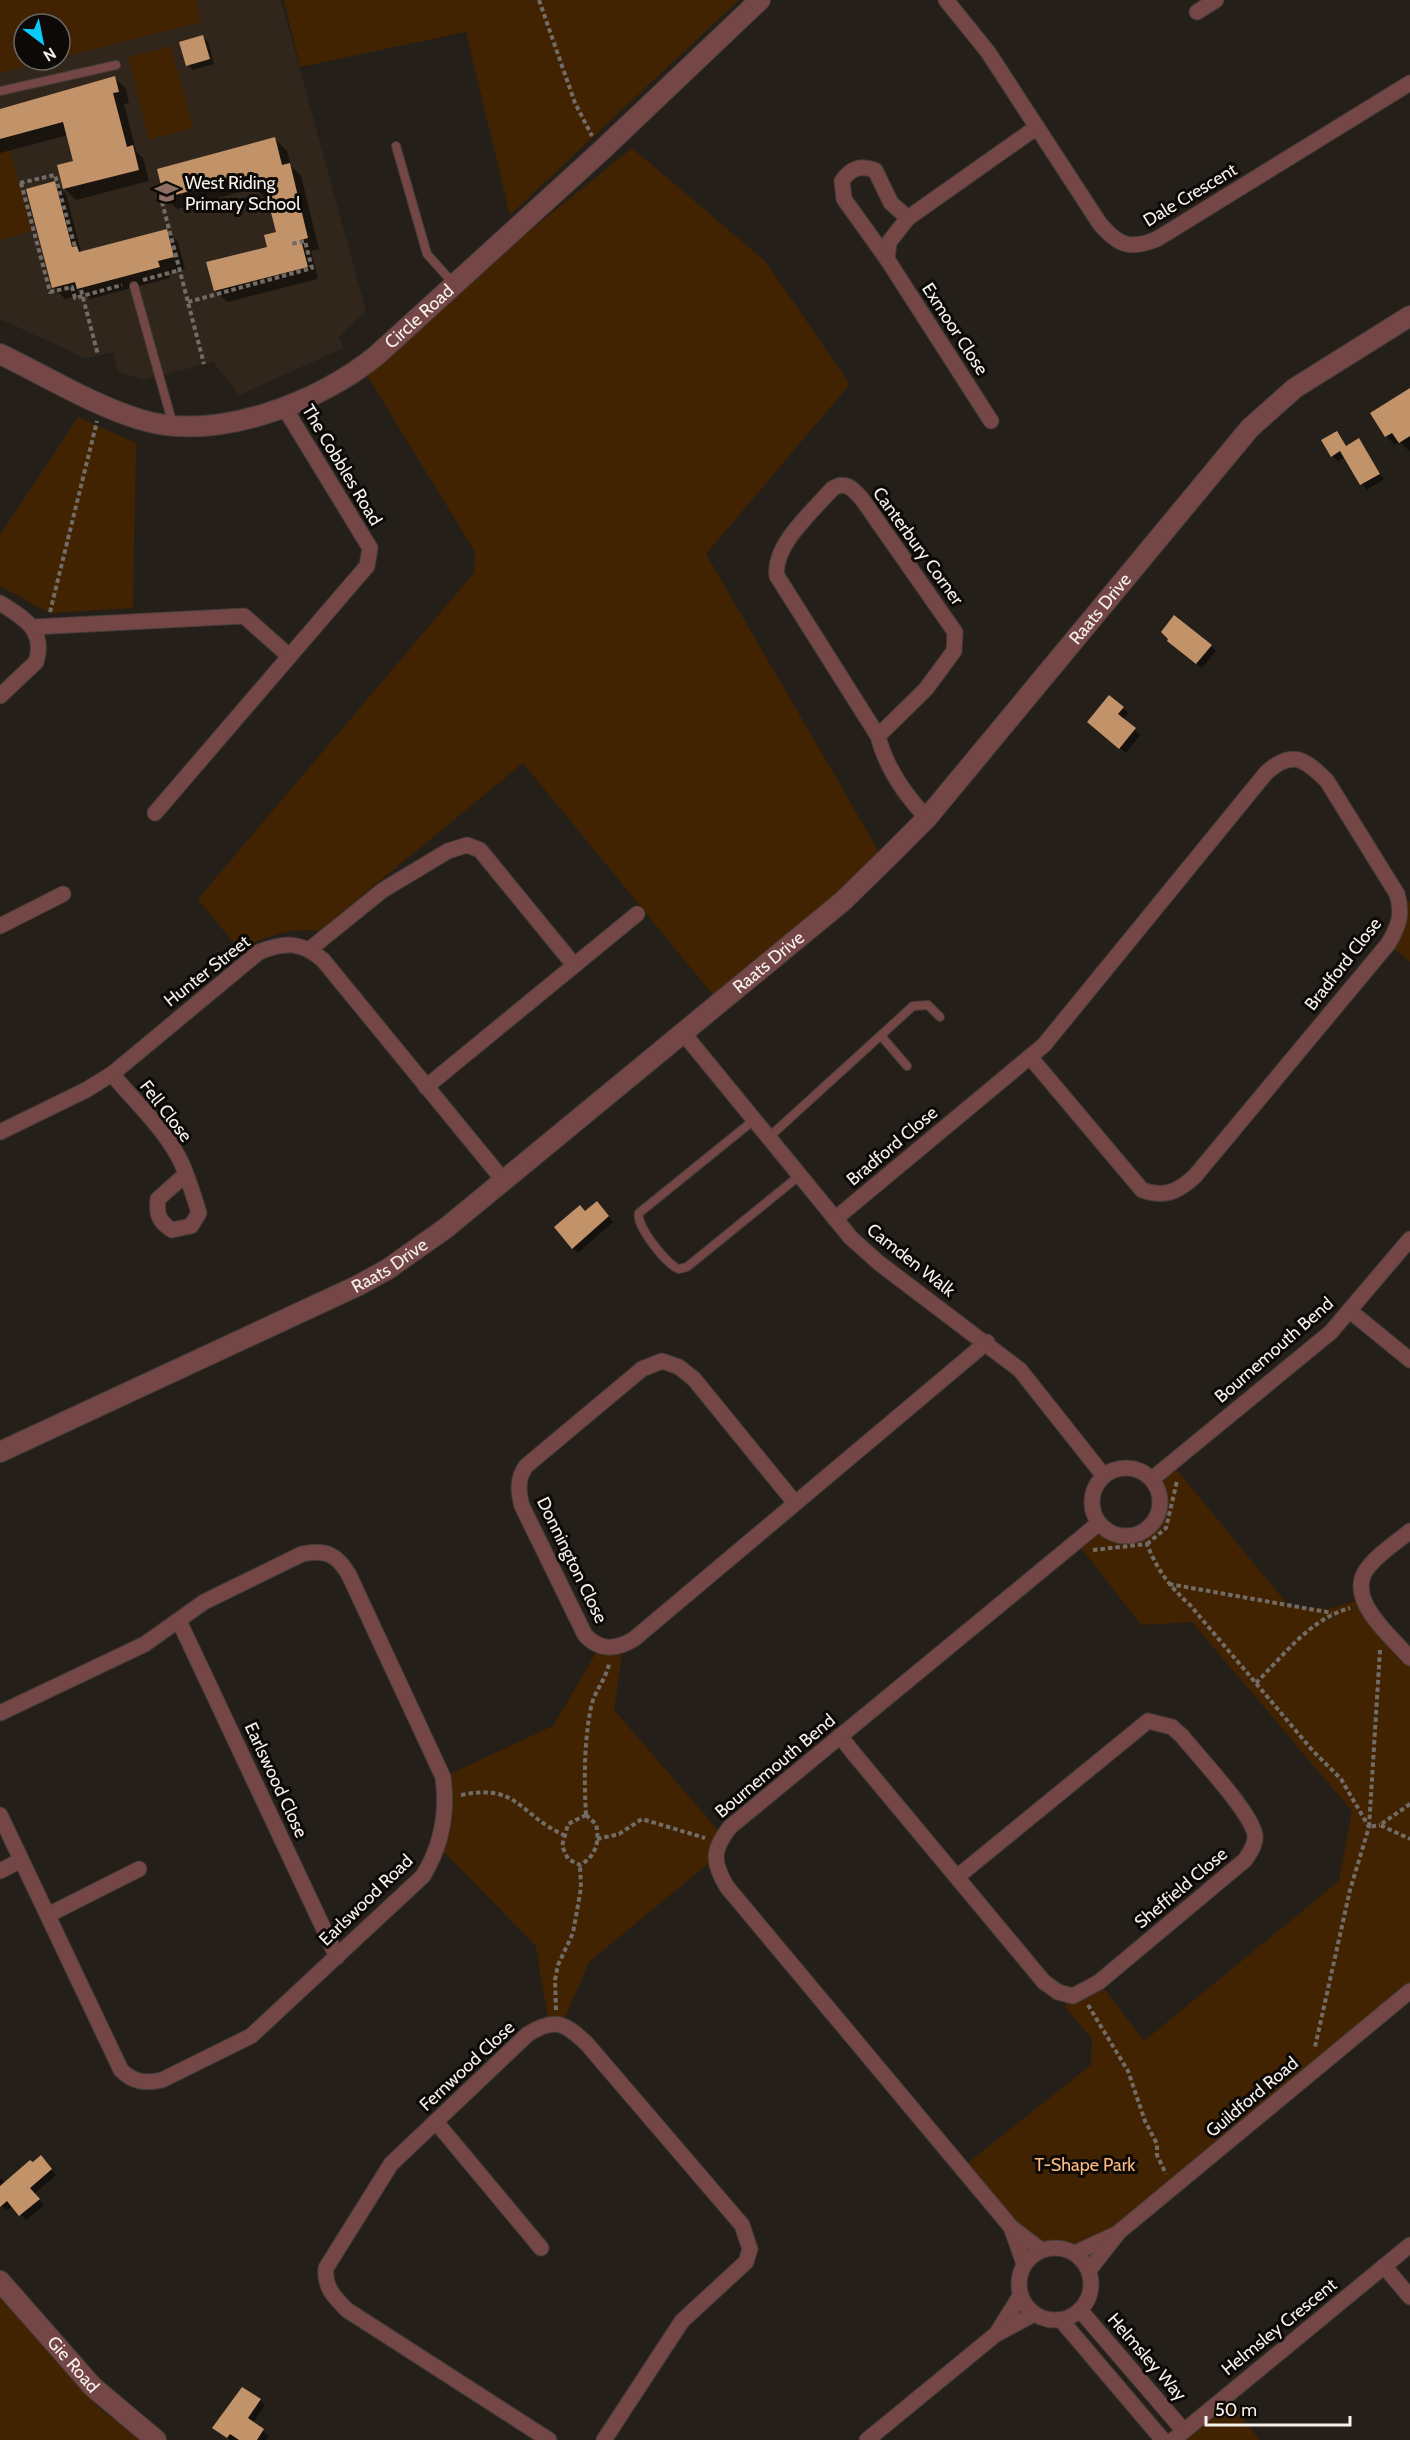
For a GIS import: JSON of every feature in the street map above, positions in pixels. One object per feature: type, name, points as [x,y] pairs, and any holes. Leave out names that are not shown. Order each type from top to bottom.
[{"type":"street","name":"Circle Road","points":[[0,354],[131,416],[173,426],[239,421],[284,407],[362,367],[455,285],[760,0]]},
{"type":"street","name":"Dale Crescent","points":[[945,0],[988,52],[1106,231],[1122,244],[1143,245],[1167,233],[1410,83]]},
{"type":"street","points":[[1197,12],[1216,0]]},
{"type":"street","points":[[886,259],[889,242],[908,218],[1037,127]]},
{"type":"street","name":"Exmoor Close","points":[[908,218],[891,203],[875,170],[862,166],[851,170],[842,181],[844,199],[886,259],[991,421]]},
{"type":"street","name":"Raats Drive","points":[[0,1452],[357,1286],[418,1248],[504,1181],[843,901],[927,818],[1250,428],[1302,383],[1410,316]]},
{"type":"street","name":"The Cobbles Road","points":[[155,813],[288,655],[367,566],[370,548],[284,407]]},
{"type":"street","name":"Canterbury Corner","points":[[878,736],[926,689],[954,651],[955,632],[862,499],[852,488],[842,485],[832,489],[783,546],[775,566],[783,589],[820,641],[878,736],[883,754],[907,798],[927,818]]},
{"type":"street","points":[[0,603],[40,626],[244,616],[288,655]]},
{"type":"street","points":[[0,696],[36,662],[40,626]]},
{"type":"street","name":"Bradford Close","points":[[835,1219],[1044,1045],[1276,763],[1289,758],[1303,760],[1327,781],[1397,894],[1401,908],[1397,930],[1195,1176],[1175,1192],[1154,1194],[1142,1190],[1030,1057]]},
{"type":"street","points":[[504,1181],[323,960],[310,949],[383,890],[448,851],[467,845],[480,850],[574,965]]},
{"type":"street","points":[[0,926],[63,894]]},
{"type":"street","points":[[426,1087],[637,914]]},
{"type":"street","name":"Hunter Street","points":[[0,1132],[86,1090],[112,1074],[259,952],[280,943],[310,949]]},
{"type":"street","name":"Camden Walk","points":[[684,1034],[835,1219],[879,1263],[987,1342],[1020,1370],[1104,1476]]},
{"type":"street","name":"Fell Close","points":[[112,1074],[166,1140],[186,1174]]},
{"type":"street","name":"Bournemouth Bend","points":[[1152,1479],[1331,1332],[1410,1239]]},
{"type":"street","points":[[1350,1311],[1410,1360]]},
{"type":"street","points":[[612,1648],[634,1639],[987,1342]]},
{"type":"street","name":"Donnington Close","points":[[612,1648],[600,1646],[585,1635],[522,1506],[520,1475],[526,1467],[642,1370],[662,1361],[686,1371],[795,1503]]},
{"type":"street","points":[[1127,1468],[1144,1473],[1152,1479],[1160,1499],[1157,1515],[1149,1526],[1131,1535],[1119,1535],[1099,1522],[1092,1504],[1095,1487],[1104,1476],[1115,1469],[1127,1468]]},
{"type":"street","name":"Bournemouth Bend","points":[[1041,2250],[1011,2227],[727,1887],[719,1874],[715,1858],[720,1840],[730,1827],[1099,1522]]},
{"type":"street","points":[[1410,1531],[1370,1564],[1362,1575],[1360,1587],[1365,1604],[1410,1658]]},
{"type":"street","name":"Earlswood Road","points":[[0,1713],[145,1644],[204,1602],[302,1554],[318,1551],[331,1554],[349,1575],[443,1778],[446,1798],[441,1838],[433,1860],[423,1876],[337,1957],[250,2036],[162,2080],[138,2081],[121,2070],[0,1815]]},
{"type":"street","name":"Earlswood Close","points":[[179,1621],[337,1957]]},
{"type":"street","name":"Sheffield Close","points":[[957,1877],[1148,1721],[1160,1722],[1182,1736],[1244,1813],[1255,1836],[1253,1849],[1245,1860],[1227,1876],[1099,1982],[1081,1993]]},
{"type":"street","points":[[840,1736],[1044,1982],[1058,1992],[1073,1996],[1081,1993]]},
{"type":"street","points":[[0,1871],[21,1860]]},
{"type":"street","points":[[48,1915],[139,1869]]},
{"type":"street","name":"Guildford Road","points":[[1089,2270],[1119,2232],[1410,1991]]},
{"type":"street","points":[[557,2023],[572,2030],[587,2044],[734,2216],[748,2238],[750,2249],[746,2262],[734,2275],[682,2321],[604,2440]]},
{"type":"street","name":"Fernwood Close","points":[[549,2440],[347,2310],[333,2296],[325,2280],[326,2268],[391,2164],[528,2034],[542,2025],[557,2023]]},
{"type":"street","points":[[436,2122],[541,2248]]},
{"type":"street","name":"Bournemouth Bend","points":[[1011,2227],[1024,2264]]},
{"type":"street","name":"Guildford Road","points":[[1075,2253],[1119,2232]]},
{"type":"street","name":"Helmsley Crescent","points":[[1179,2435],[1410,2245]]},
{"type":"street","points":[[1055,2247],[1075,2253],[1089,2270],[1091,2291],[1080,2310],[1061,2320],[1052,2320],[1034,2314],[1020,2296],[1018,2285],[1024,2264],[1041,2250],[1055,2247]]},
{"type":"street","points":[[1384,2266],[1410,2297]]},
{"type":"street","name":"Gie Road","points":[[0,2281],[93,2387],[156,2440]]},
{"type":"street","points":[[995,2335],[1020,2296]]},
{"type":"street","name":"Helmsley Way","points":[[1080,2310],[1141,2380],[1179,2435]]},
{"type":"street","points":[[867,2440],[995,2335],[1034,2314]]},
{"type":"street","points":[[1061,2320],[1163,2440]]},
{"type":"street","points":[[1125,2395],[1141,2380]]},
{"type":"lane","points":[[0,91],[116,66]]},
{"type":"lane","points":[[396,146],[427,254],[455,285]]},
{"type":"lane","points":[[132,284],[173,426]]},
{"type":"lane","points":[[768,1137],[917,1004],[928,1005],[940,1017]]},
{"type":"lane","points":[[882,1036],[907,1066]]},
{"type":"lane","points":[[754,1120],[639,1213],[640,1226],[671,1265],[679,1269],[687,1267],[800,1176]]},
{"type":"path","points":[[540,0],[575,103],[594,141]]},
{"type":"path","points":[[75,247],[55,175],[20,183],[50,292],[72,287],[75,298],[180,270]]},
{"type":"path","points":[[162,202],[204,364]]},
{"type":"path","points":[[188,302],[312,268],[305,241],[291,244]]},
{"type":"path","points":[[81,290],[98,355]]},
{"type":"path","points":[[40,626],[98,417]]},
{"type":"path","points":[[1093,1550],[1147,1544],[1166,1528],[1185,1451]]},
{"type":"path","points":[[1147,1544],[1154,1563],[1168,1584],[1190,1605],[1313,1751],[1341,1779],[1369,1827]]},
{"type":"path","points":[[1168,1584],[1332,1613]]},
{"type":"path","points":[[1256,1683],[1306,1631],[1332,1613],[1365,1604]]},
{"type":"path","points":[[1310,2074],[1350,1890],[1369,1827],[1381,1624]]},
{"type":"path","points":[[580,1865],[594,1854],[597,1839],[596,1824],[586,1815],[583,1755],[589,1732],[591,1705],[608,1667],[612,1648]]},
{"type":"path","points":[[446,1798],[476,1792],[504,1795],[520,1802],[540,1823],[564,1834]]},
{"type":"path","points":[[1369,1827],[1380,1825],[1410,1804]]},
{"type":"path","points":[[580,1865],[568,1858],[563,1851],[564,1834],[568,1824],[586,1815]]},
{"type":"path","points":[[597,1839],[619,1833],[642,1819],[698,1838],[720,1840]]},
{"type":"path","points":[[1380,1825],[1410,1839]]},
{"type":"path","points":[[557,2023],[555,1980],[558,1965],[573,1934],[581,1888],[580,1865]]},
{"type":"path","points":[[1081,1993],[1128,2071],[1145,2121],[1157,2144],[1157,2155],[1173,2188]]},
{"type":"shaded area","name":"West Riding Primary School","points":[[0,0],[281,0],[366,311],[338,338],[344,348],[239,395],[213,362],[144,380],[118,372],[113,352],[85,358],[0,319]]},
{"type":"green space","points":[[0,0],[196,0],[201,22],[72,55],[72,12],[12,12],[12,70],[0,73]]},
{"type":"green space","points":[[284,0],[739,0],[510,215],[466,32],[300,67]]},
{"type":"green space","points":[[171,46],[193,128],[149,140],[128,57]]},
{"type":"green space","points":[[632,148],[765,261],[850,384],[706,554],[885,862],[718,1001],[523,763],[320,930],[298,930],[278,934],[259,940],[240,951],[198,899],[474,573],[475,552],[362,367]]},
{"type":"green space","points":[[10,150],[32,231],[0,240],[0,153]]},
{"type":"green space","points":[[78,417],[136,443],[133,608],[50,613],[0,586],[0,535]]},
{"type":"green space","points":[[1410,901],[1410,962],[1388,944],[1401,908]]},
{"type":"green space","name":"T-Shape Park","points":[[1171,1463],[1289,1606],[1328,1609],[1363,1599],[1410,1658],[1410,1991],[1083,2260],[1063,2248],[1041,2250],[960,2169],[1091,2065],[1092,2039],[1066,2008],[1064,1994],[1099,1982],[1144,2041],[1339,1881],[1352,1811],[1192,1622],[1141,1625],[1076,1541],[1099,1523],[1113,1531],[1127,1534],[1139,1532],[1148,1527],[1159,1507],[1158,1494],[1152,1479]]},
{"type":"green space","points":[[600,1646],[623,1646],[614,1710],[723,1836],[715,1858],[589,1962],[562,2025],[549,2024],[536,1946],[438,1846],[443,1777],[553,1726]]},
{"type":"green space","points":[[0,2297],[100,2409],[140,2440],[0,2440]]},
{"type":"green space","points":[[1230,2403],[1260,2440],[1186,2440]]},
{"type":"building","points":[[203,35],[210,59],[186,66],[179,42]]},
{"type":"building","points":[[115,76],[119,92],[113,93],[127,147],[133,145],[139,170],[63,189],[57,165],[73,161],[63,122],[0,139],[0,109]]},
{"type":"building","points":[[275,137],[282,165],[290,163],[308,238],[301,240],[308,267],[214,291],[206,262],[267,247],[264,235],[276,232],[264,185],[253,188],[250,175],[164,198],[157,169]]},
{"type":"building","points":[[55,181],[72,247],[77,246],[79,252],[167,229],[174,257],[158,261],[160,267],[77,289],[75,282],[52,288],[26,189]]},
{"type":"building","points":[[1410,388],[1410,436],[1399,443],[1392,433],[1385,437],[1370,413]]},
{"type":"building","points":[[1337,431],[1346,446],[1359,438],[1380,474],[1360,485],[1340,451],[1331,457],[1321,440]]},
{"type":"building","points":[[1174,615],[1212,645],[1196,664],[1167,641],[1168,639],[1161,632]]},
{"type":"building","points":[[1109,695],[1124,707],[1118,714],[1136,728],[1119,749],[1087,722]]},
{"type":"building","points":[[597,1201],[609,1216],[572,1249],[554,1227],[580,1205],[585,1211]]},
{"type":"building","points":[[41,2155],[52,2169],[30,2188],[40,2199],[19,2216],[7,2201],[0,2207],[0,2186],[30,2160],[33,2162]]},
{"type":"building","points":[[242,2387],[261,2399],[248,2418],[264,2429],[257,2440],[239,2440],[230,2434],[227,2438],[212,2428]]},
{"type":"place","name":"West Riding Primary School","points":[[167,193]]}]
